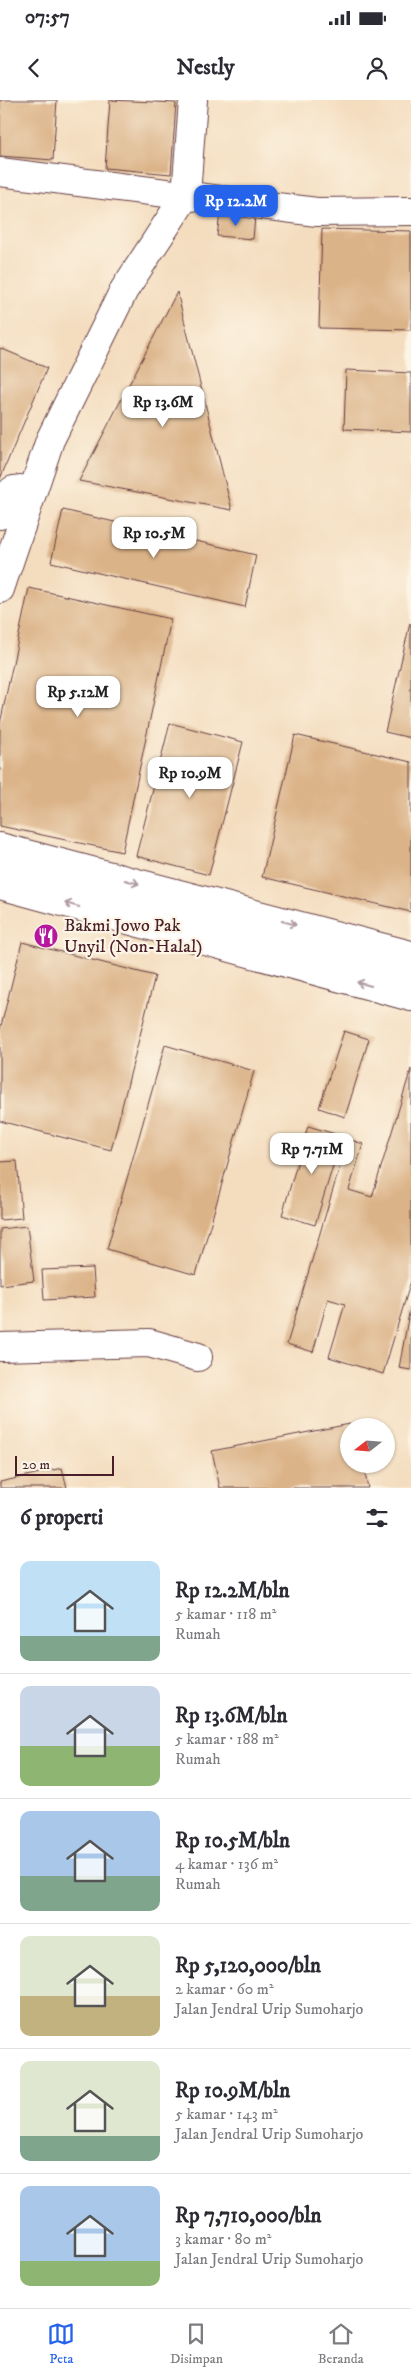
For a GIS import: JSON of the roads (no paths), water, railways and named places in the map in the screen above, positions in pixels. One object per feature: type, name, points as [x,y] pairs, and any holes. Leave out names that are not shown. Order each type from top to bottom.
[{"type":"street","points":[[0,589],[50,440],[124,290],[186,195],[193,100]]},
{"type":"street","points":[[0,172],[317,212],[411,211]]},
{"type":"street","points":[[0,515],[10,492],[20,489],[31,494]]},
{"type":"street","points":[[0,847],[411,955]]},
{"type":"street","points":[[0,866],[411,976]]},
{"type":"street","points":[[0,885],[411,997]]},
{"type":"street","points":[[0,1346],[142,1342],[154,1343],[198,1357]]},
{"type":"place","name":"Bakmi Jowo Pak Unyil (Non-Halal)","points":[[46,936]]}]
